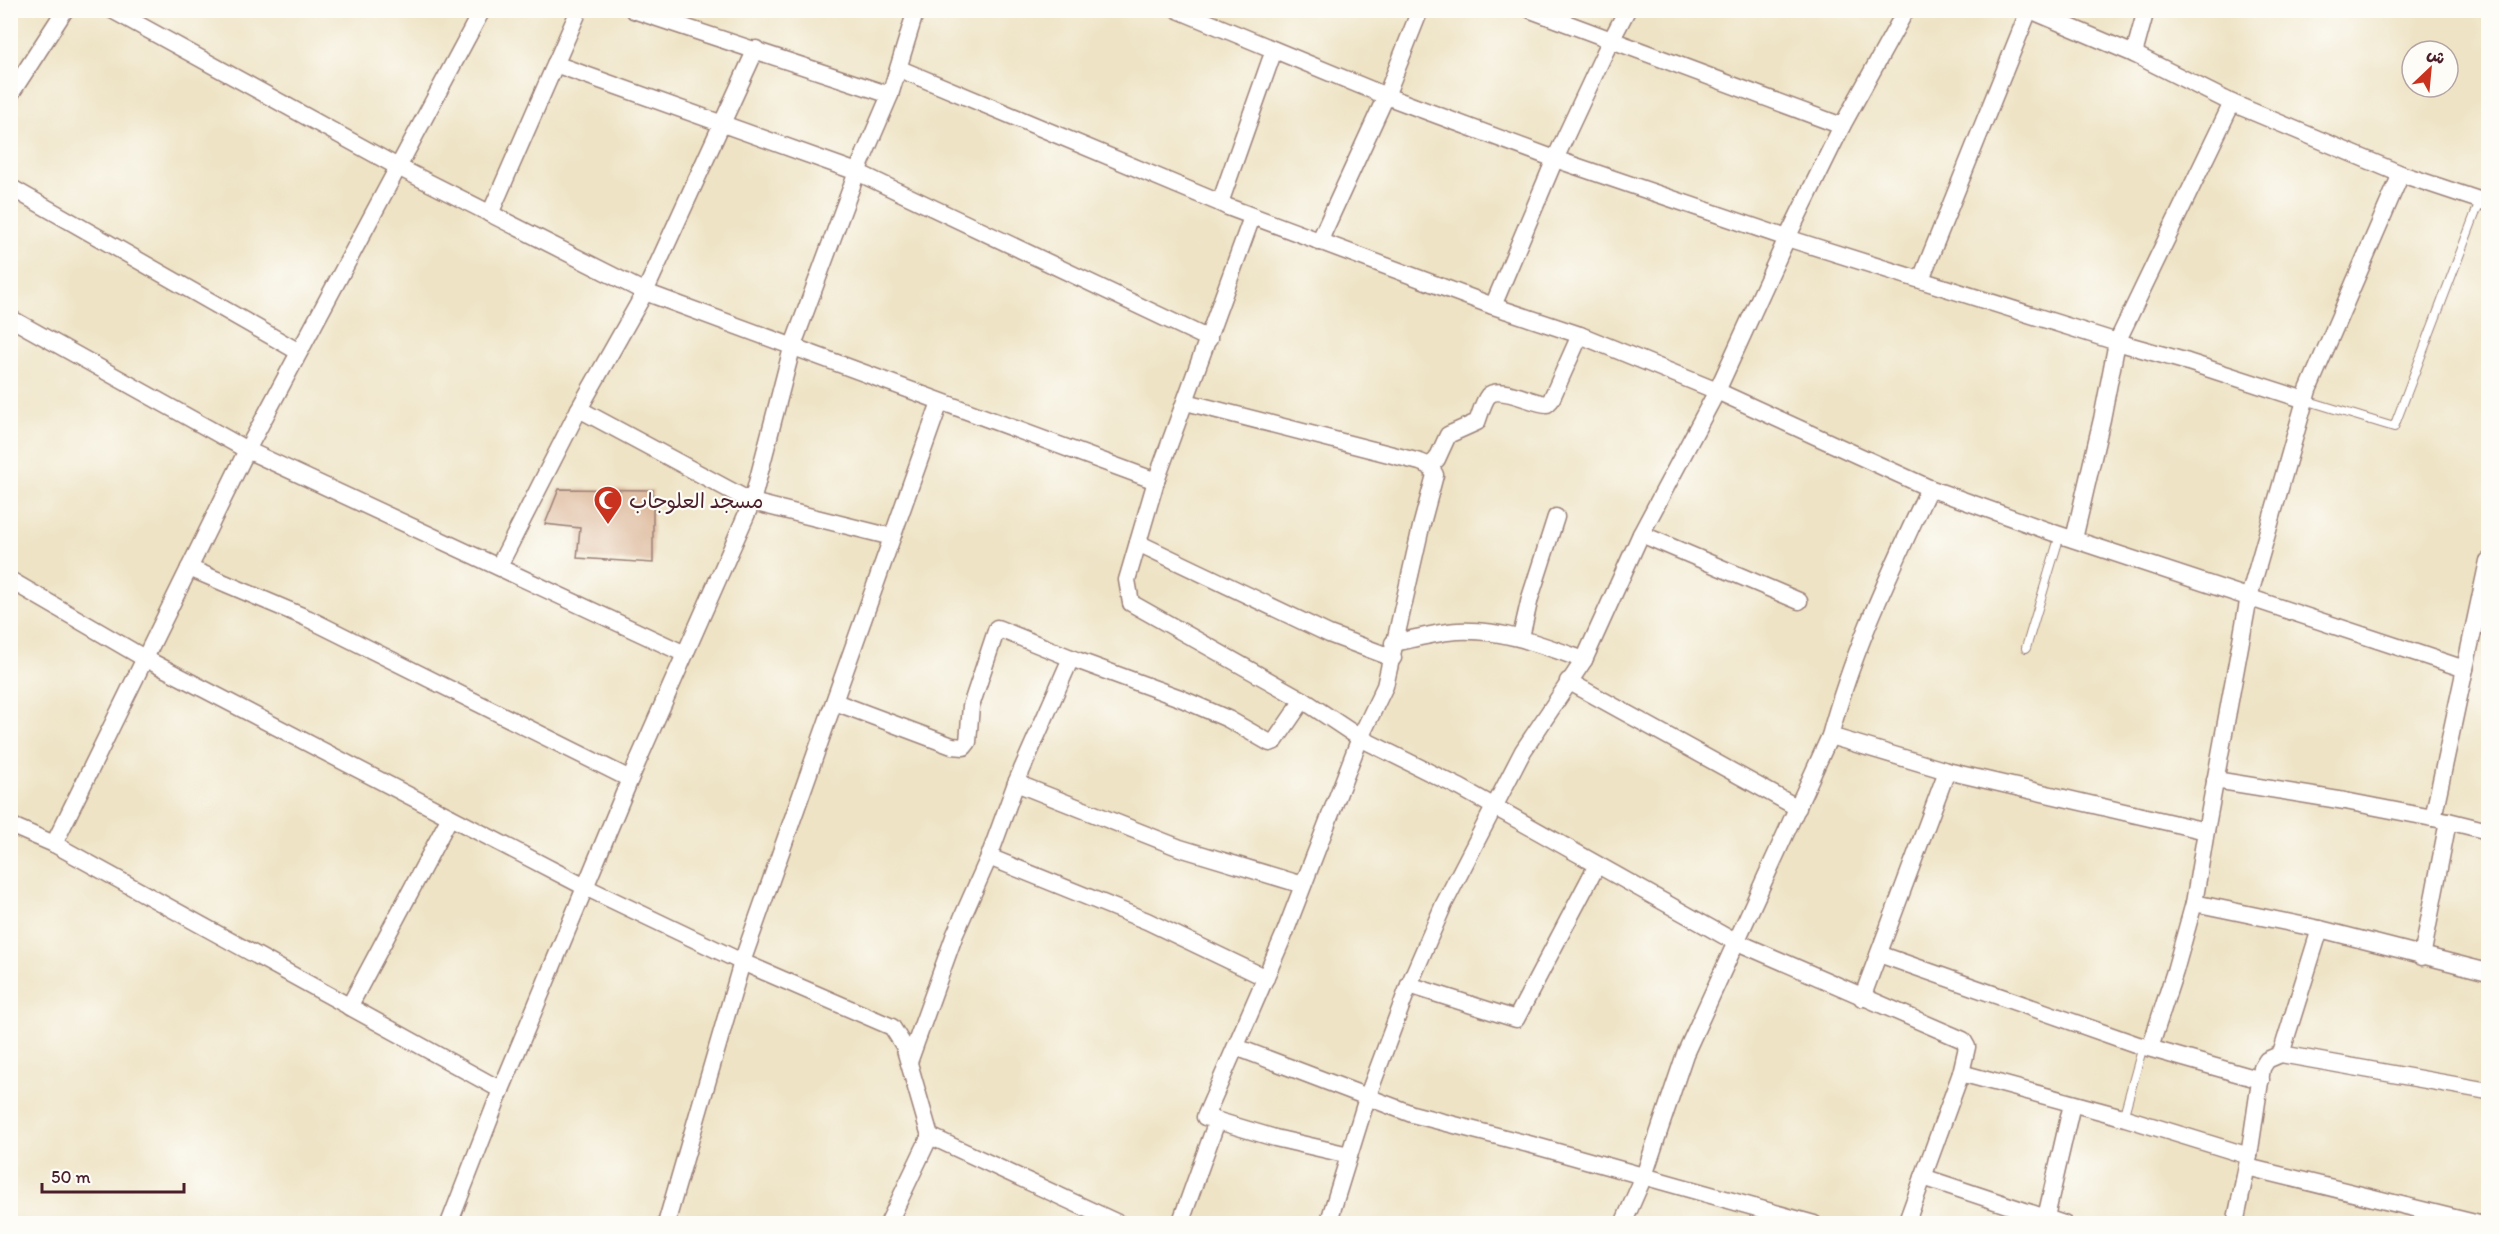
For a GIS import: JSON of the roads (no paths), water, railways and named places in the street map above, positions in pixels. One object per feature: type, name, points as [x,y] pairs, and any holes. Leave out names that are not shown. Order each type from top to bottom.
[{"type":"street","points":[[10,96],[65,10]]},
{"type":"street","points":[[112,10],[398,167],[645,292],[1156,482]]},
{"type":"street","points":[[54,844],[247,450],[482,10]]},
{"type":"street","points":[[490,214],[579,10]]},
{"type":"street","points":[[633,10],[890,95]]},
{"type":"street","points":[[449,1224],[585,886],[752,502],[792,348],[857,172],[900,69],[916,10]]},
{"type":"street","points":[[1178,10],[1208,16],[1274,50],[1386,96],[1555,159],[1997,306],[2188,362],[2305,400]]},
{"type":"street","points":[[1319,242],[1386,96],[1420,10]]},
{"type":"street","points":[[1531,10],[1842,126]]},
{"type":"street","points":[[1493,306],[1555,159],[1627,10]]},
{"type":"street","points":[[1328,1224],[1367,1098],[1409,985],[1444,904],[1522,751],[1584,660],[1641,534],[1718,391],[1787,238],[1842,126],[1906,10]]},
{"type":"street","points":[[1921,279],[2029,10],[2134,54],[2232,103],[2402,174],[2484,202]]},
{"type":"street","points":[[2134,54],[2146,10]]},
{"type":"street","points":[[499,566],[579,409],[645,292],[756,49]]},
{"type":"street","points":[[1220,203],[1274,50]]},
{"type":"street","points":[[555,64],[857,172],[1209,339]]},
{"type":"street","points":[[900,69],[1252,218],[1493,306],[1580,335],[1718,391],[1929,488],[2067,537],[2465,669]]},
{"type":"street","points":[[2067,537],[2117,342],[2232,103]]},
{"type":"street","points":[[2146,1047],[2175,971],[2194,903],[2249,597],[2305,400],[2402,174]]},
{"type":"street","points":[[10,187],[299,352]]},
{"type":"street","points":[[1252,218],[1156,482],[1127,580],[1131,603],[1303,700],[1360,738],[1461,788],[1493,808],[1737,942],[1963,1040],[1967,1047],[1961,1073],[1906,1224]]},
{"type":"street","points":[[10,318],[247,450],[685,654]]},
{"type":"street","points":[[1430,466],[1437,459],[1448,435],[1476,422],[1488,396],[1494,392],[1547,405],[1580,335]]},
{"type":"street","points":[[666,1224],[742,962],[940,402]]},
{"type":"street","points":[[1186,402],[1430,466],[1435,475],[1385,686],[1360,738],[1266,978],[1205,1117],[1349,1155]]},
{"type":"street","points":[[579,409],[752,502],[892,537]]},
{"type":"street","points":[[1623,1224],[1644,1176],[1685,1054],[1830,736],[1841,695],[1880,594],[1929,488]]},
{"type":"street","points":[[1521,637],[1530,598],[1556,518]]},
{"type":"street","points":[[1641,534],[1799,601]]},
{"type":"street","points":[[1138,543],[1329,634],[1393,650],[1455,631],[1487,631],[1521,637],[1584,660]]},
{"type":"street","points":[[2422,957],[2440,819],[2465,669],[2488,561]]},
{"type":"street","points":[[189,568],[307,618],[630,779]]},
{"type":"street","points":[[10,580],[144,658],[585,886],[742,962],[892,1027],[904,1046],[930,1136],[888,1224]]},
{"type":"street","points":[[835,702],[952,746],[964,747],[968,742],[971,706],[997,628],[1180,698],[1228,719],[1270,743],[1275,741],[1303,700]]},
{"type":"street","points":[[909,1062],[955,934],[989,857],[1016,783],[1071,658]]},
{"type":"street","points":[[1568,681],[1798,808]]},
{"type":"street","points":[[1830,736],[1947,771],[2206,831]]},
{"type":"street","points":[[1862,998],[1947,771]]},
{"type":"street","points":[[2215,780],[2440,819],[2488,831]]},
{"type":"street","points":[[1016,783],[1180,848],[1303,885]]},
{"type":"street","points":[[349,1007],[450,817]]},
{"type":"street","points":[[10,825],[54,844],[501,1090]]},
{"type":"street","points":[[989,857],[1147,921],[1266,978]]},
{"type":"street","points":[[1409,985],[1516,1019],[1597,865]]},
{"type":"street","points":[[2194,903],[2320,929],[2422,957],[2488,972]]},
{"type":"street","points":[[2281,1054],[2320,929]]},
{"type":"street","points":[[1879,954],[2146,1047],[2261,1080]]},
{"type":"street","points":[[1236,1047],[1412,1114],[1812,1223]]},
{"type":"street","points":[[2235,1224],[2248,1162],[2262,1068],[2267,1060],[2281,1054],[2488,1091]]},
{"type":"street","points":[[1961,1073],[2123,1118],[2248,1162],[2479,1224]]},
{"type":"street","points":[[2046,1217],[2072,1104]]},
{"type":"street","points":[[1180,1224],[1217,1120]]},
{"type":"street","points":[[930,1136],[1120,1224]]},
{"type":"street","points":[[1923,1177],[2064,1224]]},
{"type":"lane","points":[[2305,400],[2394,428],[2484,202]]},
{"type":"lane","points":[[2026,648],[2067,537]]},
{"type":"lane","points":[[2123,1118],[2146,1047]]},
{"type":"place","name":"مسجد العلوجاب","points":[[608,526]]}]
